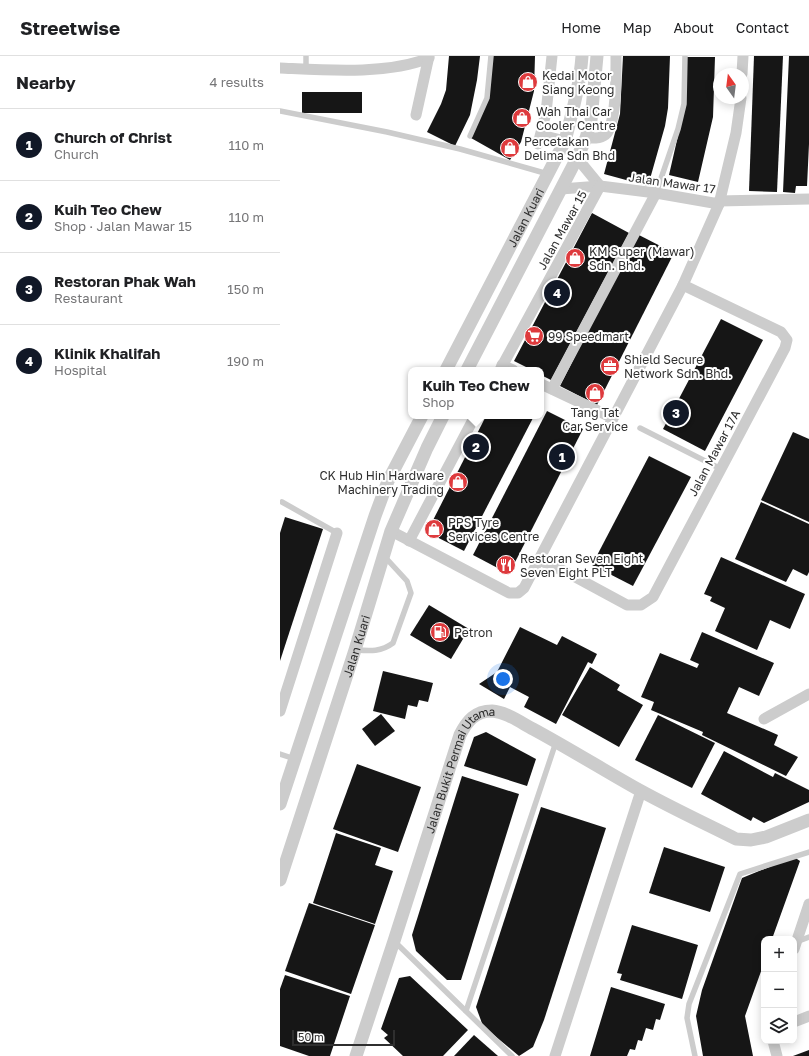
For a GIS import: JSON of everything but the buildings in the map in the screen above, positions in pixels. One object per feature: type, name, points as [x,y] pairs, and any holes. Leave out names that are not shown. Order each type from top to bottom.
[{"type":"street","points":[[552,56],[546,113],[539,139],[565,141]]},
{"type":"street","name":"Jalan Kuari","points":[[448,367],[565,141],[574,105],[582,56]]},
{"type":"street","name":"Jalan Kuari","points":[[469,367],[586,138],[591,120],[597,56]]},
{"type":"street","points":[[586,138],[600,138],[606,133],[610,125],[616,95],[616,56]]},
{"type":"street","points":[[742,68],[743,56]]},
{"type":"street","points":[[280,68],[354,69],[400,66],[415,63],[429,57]]},
{"type":"street","points":[[416,115],[429,57]]},
{"type":"street","name":"Jalan Mawar 17","points":[[561,189],[600,186],[719,202],[736,133],[740,104]]},
{"type":"street","points":[[577,158],[600,186]]},
{"type":"street","name":"Jalan Mawar 15","points":[[501,367],[600,186]]},
{"type":"street","points":[[552,390],[656,193]]},
{"type":"street","points":[[391,531],[509,593],[518,593],[524,588],[539,560],[612,418],[683,285],[719,202],[809,199]]},
{"type":"street","name":"Jalan Mawar 17A","points":[[539,560],[566,572],[627,605],[641,605],[653,597],[785,348],[787,340],[781,332],[683,285]]},
{"type":"street","points":[[544,386],[612,418]]},
{"type":"street","name":"Jalan Kuari","points":[[280,804],[375,516],[388,481],[420,419]]},
{"type":"street","name":"Jalan Kuari","points":[[280,880],[355,650],[391,531],[442,419]]},
{"type":"street","points":[[409,541],[473,419]]},
{"type":"street","points":[[280,711],[338,533]]},
{"type":"street","points":[[764,719],[809,694]]},
{"type":"street","name":"Jalan Bukit Permai Utama","points":[[358,1055],[460,735],[466,722],[474,715],[492,711],[503,713],[557,742],[641,791],[736,839],[751,840],[766,837],[809,820]]},
{"type":"street","points":[[555,1056],[641,791]]},
{"type":"street","points":[[797,940],[809,904]]},
{"type":"street","points":[[797,1021],[809,1016]]},
{"type":"street","points":[[775,1044],[777,1056]]},
{"type":"lane","points":[[306,56],[306,69]]},
{"type":"lane","points":[[470,136],[487,98],[491,56]]},
{"type":"lane","points":[[656,193],[678,129],[684,104],[685,56]]},
{"type":"lane","points":[[280,111],[460,148],[549,174]]},
{"type":"lane","points":[[640,428],[721,469]]},
{"type":"lane","points":[[282,502],[338,533]]},
{"type":"lane","points":[[355,650],[376,651],[393,643],[411,593],[407,581],[384,555]]},
{"type":"lane","points":[[466,1011],[557,742]]},
{"type":"lane","points":[[280,754],[295,759]]},
{"type":"lane","points":[[696,1056],[687,1018],[689,1004],[740,874],[809,852]]},
{"type":"lane","points":[[797,945],[809,937]]},
{"type":"lane","points":[[394,941],[512,1056]]},
{"type":"place","name":"Kedai Motor Siang Keong","points":[[528,82]]},
{"type":"place","name":"Wah Thai Car Cooler Centre","points":[[522,118]]},
{"type":"place","name":"Percetakan Delima Sdn Bhd","points":[[510,148]]},
{"type":"place","name":"KM Super (Mawar) Sdn. Bhd.","points":[[575,258]]},
{"type":"place","name":"Klinik Khalifah","points":[[557,293]]},
{"type":"place","name":"99 Speedmart","points":[[534,336]]},
{"type":"place","name":"Shield Secure Network Sdn. Bhd.","points":[[610,366]]},
{"type":"place","name":"Tang Tat Car Service","points":[[595,393]]},
{"type":"place","name":"Restoran Phak Wah","points":[[676,413]]},
{"type":"place","name":"Kuih Teo Chew","points":[[476,447]]},
{"type":"place","name":"Church of Christ","points":[[562,457]]},
{"type":"place","name":"CK Hub Hin Hardware Machinery Trading","points":[[458,482]]},
{"type":"place","name":"PPS Tyre Services Centre","points":[[434,529]]},
{"type":"place","name":"Restoran Seven Eight Seven Eight PLT","points":[[506,565]]},
{"type":"place","name":"Petron","points":[[440,632]]}]
